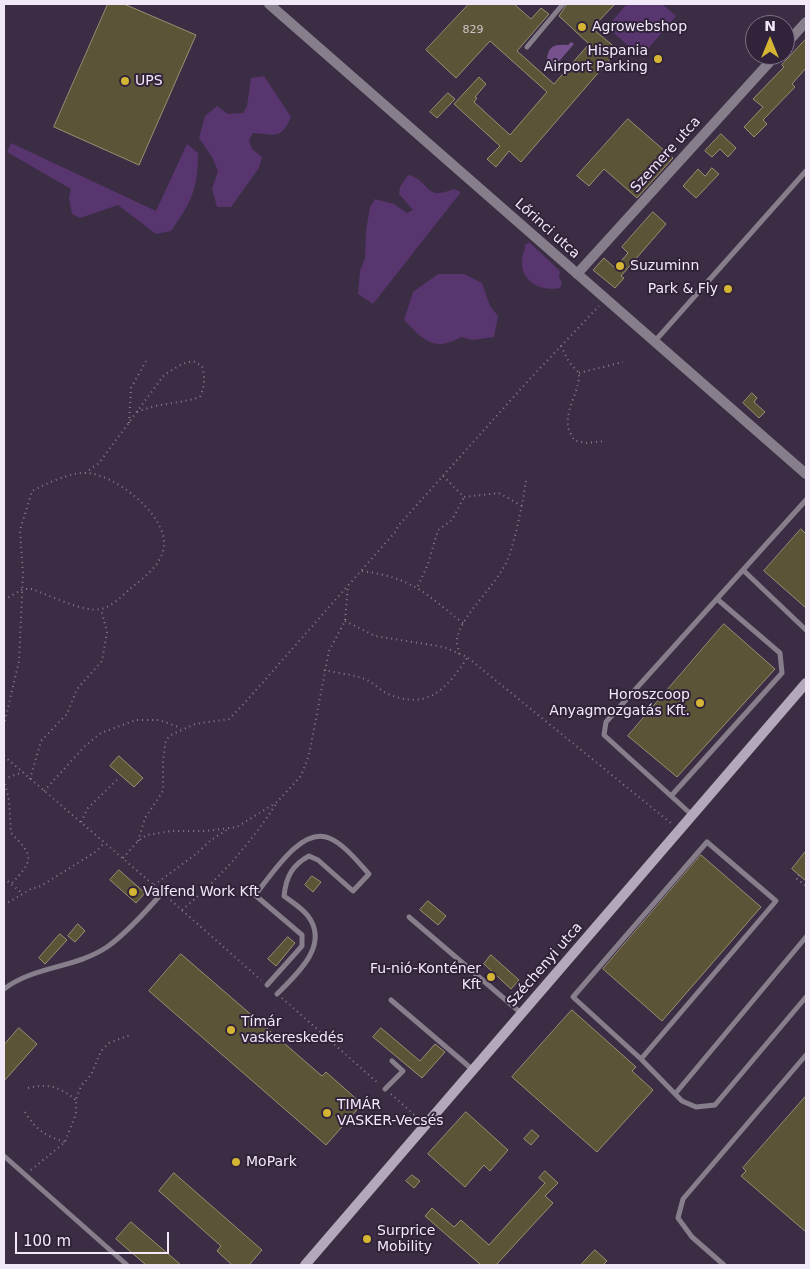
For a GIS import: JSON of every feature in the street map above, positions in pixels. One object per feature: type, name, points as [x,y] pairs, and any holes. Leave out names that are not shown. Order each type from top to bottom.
[{"type":"street","name":"Lőrinci utca","points":[[270,4],[806,474]]},
{"type":"street","points":[[795,34],[806,22]]},
{"type":"street","name":"Szemere utca","points":[[577,274],[767,65]]},
{"type":"street","name":"Széchenyi utca","points":[[305,1265],[806,683]]},
{"type":"lane","points":[[528,47],[563,4]]},
{"type":"lane","points":[[655,341],[806,171]]},
{"type":"lane","points":[[692,816],[604,735],[606,722],[806,500]]},
{"type":"lane","points":[[800,506],[806,512]]},
{"type":"lane","points":[[743,570],[806,630]]},
{"type":"lane","points":[[670,796],[782,673],[780,653],[717,599]]},
{"type":"lane","points":[[267,985],[302,946],[302,935],[255,895],[293,848],[314,835],[328,837],[336,841],[369,874],[353,891],[318,860],[309,856],[297,862],[286,882],[284,896],[308,915],[316,932],[316,942],[309,957],[277,994]]},
{"type":"lane","points":[[641,1059],[776,901],[707,842],[573,998],[641,1059],[682,1101],[696,1107],[715,1105],[806,997]]},
{"type":"lane","points":[[4,989],[29,974],[66,964],[107,947],[162,893]]},
{"type":"lane","points":[[409,917],[522,1013]]},
{"type":"lane","points":[[675,1094],[806,937]]},
{"type":"lane","points":[[391,1000],[472,1070]]},
{"type":"lane","points":[[724,1265],[692,1238],[678,1218],[683,1199],[806,1055]]},
{"type":"lane","points":[[385,1089],[403,1071],[392,1061]]},
{"type":"lane","points":[[4,1156],[127,1265]]},
{"type":"path","points":[[138,841],[145,818],[163,791],[163,760],[166,740],[182,729],[195,724],[228,719],[361,571],[443,476],[606,299]]},
{"type":"path","points":[[562,346],[569,362],[579,373],[579,383],[572,403],[568,425],[574,440],[584,443],[606,440]]},
{"type":"path","points":[[129,423],[131,388],[146,361]]},
{"type":"path","points":[[4,725],[19,661],[22,589],[20,530],[32,492],[51,481],[86,473],[100,463],[137,412],[164,375],[182,364],[193,362],[202,366],[205,375],[204,389],[200,397],[182,403],[153,405],[137,412]]},
{"type":"path","points":[[579,373],[624,362]]},
{"type":"path","points":[[4,600],[22,589],[32,589],[86,609],[101,609],[119,599],[146,578],[164,547],[162,528],[136,499],[116,482],[86,473]]},
{"type":"path","points":[[443,476],[464,497]]},
{"type":"path","points":[[459,654],[457,639],[464,624],[497,578],[508,558],[522,506],[526,481]]},
{"type":"path","points":[[464,497],[499,493],[522,506]]},
{"type":"path","points":[[418,586],[428,564],[438,530],[452,520],[464,497]]},
{"type":"path","points":[[361,571],[395,576],[418,586],[464,624]]},
{"type":"path","points":[[182,910],[209,888],[260,828],[277,802],[301,776],[309,755],[329,651],[345,621],[348,585]]},
{"type":"path","points":[[30,778],[41,741],[67,714],[78,688],[102,661],[107,632],[101,609]]},
{"type":"path","points":[[345,621],[375,636],[444,647],[467,657],[680,830]]},
{"type":"path","points":[[324,670],[364,678],[388,694],[406,699],[424,699],[435,695],[452,681],[467,657]]},
{"type":"path","points":[[44,791],[84,746],[101,733],[136,720],[159,720],[182,729]]},
{"type":"path","points":[[4,756],[267,985]]},
{"type":"path","points":[[11,884],[23,871],[29,860],[27,849],[11,833],[9,800],[4,779],[23,772]]},
{"type":"path","points":[[81,822],[88,808],[118,778]]},
{"type":"path","points":[[123,858],[138,841],[147,835],[171,831],[206,832],[237,827],[277,802]]},
{"type":"path","points":[[154,885],[196,854],[211,840],[230,828]]},
{"type":"path","points":[[4,905],[31,889],[41,886],[97,851],[105,842]]},
{"type":"path","points":[[798,874],[796,878],[806,886]]},
{"type":"path","points":[[4,878],[23,894]]},
{"type":"path","points":[[277,994],[426,1125]]},
{"type":"path","points":[[25,1175],[65,1142],[76,1114],[76,1100],[81,1086],[92,1075],[100,1051],[110,1043],[130,1035]]},
{"type":"path","points":[[28,1088],[47,1085],[62,1088],[76,1100]]},
{"type":"path","points":[[25,1112],[32,1124],[44,1136],[65,1142]]},
{"type":"shaded area","points":[[627,4],[662,4],[676,16],[641,57],[607,27]]},
{"type":"shaded area","points":[[571,42],[574,44],[554,67],[547,59],[551,48],[553,46],[568,45]]},
{"type":"shaded area","points":[[264,76],[291,117],[284,130],[280,133],[272,135],[253,133],[249,140],[252,149],[262,157],[259,168],[231,207],[217,207],[212,189],[218,171],[212,157],[199,138],[205,116],[217,106],[228,114],[243,113],[247,106],[251,78]]},
{"type":"shaded area","points":[[11,143],[156,211],[187,144],[198,153],[195,186],[184,212],[171,231],[156,234],[118,205],[80,218],[72,214],[69,198],[71,189],[7,152]]},
{"type":"shaded area","points":[[408,175],[421,181],[432,192],[437,193],[454,189],[461,192],[373,304],[358,294],[360,271],[365,258],[366,231],[370,207],[375,199],[394,204],[407,213],[413,210],[399,194],[400,187]]},
{"type":"shaded area","points":[[529,242],[560,271],[559,277],[562,283],[560,288],[540,287],[528,280],[522,268],[522,258],[525,245]]},
{"type":"shaded area","points":[[438,274],[464,274],[482,283],[490,306],[498,316],[494,337],[472,340],[461,337],[451,342],[436,344],[423,338],[404,320],[413,292]]},
{"type":"building","name":"UPS","points":[[108,4],[124,4],[196,35],[139,165],[54,127]]},
{"type":"building","points":[[469,4],[514,4],[531,19],[541,8],[549,14],[517,51],[554,84],[589,44],[559,16],[567,4],[615,4],[592,28],[618,50],[521,162],[509,151],[496,167],[487,159],[500,146],[454,104],[479,77],[486,84],[475,97],[477,98],[474,102],[510,135],[547,92],[490,41],[456,78],[426,50]]},
{"type":"building","points":[[806,39],[806,68],[792,84],[795,87],[763,120],[767,124],[754,137],[744,127],[763,107],[753,99],[784,67],[782,65],[795,65],[795,51]]},
{"type":"building","points":[[448,93],[455,99],[437,118],[430,112]]},
{"type":"building","points":[[628,119],[673,158],[637,198],[604,169],[589,186],[577,176]]},
{"type":"building","points":[[721,134],[736,148],[728,157],[720,149],[712,157],[705,151]]},
{"type":"building","points":[[712,168],[719,174],[696,198],[683,186],[698,169],[705,176]]},
{"type":"building","points":[[653,212],[666,224],[621,276],[624,278],[615,288],[593,270],[604,258],[615,268],[628,253],[622,247]]},
{"type":"building","points":[[752,393],[757,398],[754,402],[765,412],[759,418],[743,403]]},
{"type":"building","points":[[801,529],[806,534],[806,608],[764,571]]},
{"type":"building","name":"Horoszcoop Anyagmozgatás Kft.","points":[[724,624],[775,669],[677,777],[628,736]]},
{"type":"building","points":[[119,756],[143,778],[134,787],[110,766]]},
{"type":"building","points":[[806,851],[806,881],[792,869]]},
{"type":"building","points":[[701,855],[761,907],[662,1021],[603,969]]},
{"type":"building","points":[[119,870],[145,893],[136,903],[110,880]]},
{"type":"building","points":[[312,876],[321,882],[313,892],[305,885]]},
{"type":"building","points":[[428,901],[446,916],[438,925],[420,910]]},
{"type":"building","points":[[78,924],[85,931],[75,942],[68,936]]},
{"type":"building","points":[[60,934],[67,940],[45,964],[39,958]]},
{"type":"building","points":[[288,937],[295,943],[276,966],[268,959]]},
{"type":"building","points":[[181,954],[322,1076],[326,1072],[362,1104],[326,1145],[149,991]]},
{"type":"building","points":[[491,955],[519,980],[511,989],[484,964]]},
{"type":"building","points":[[572,1010],[636,1067],[632,1071],[653,1090],[597,1152],[512,1077]]},
{"type":"building","points":[[19,1028],[37,1044],[4,1081],[4,1045]]},
{"type":"building","points":[[381,1028],[420,1061],[435,1044],[445,1052],[422,1078],[373,1037]]},
{"type":"building","points":[[806,1096],[806,1232],[741,1176],[746,1171],[743,1168]]},
{"type":"building","points":[[466,1112],[508,1150],[490,1171],[484,1165],[465,1187],[428,1154]]},
{"type":"building","points":[[532,1130],[539,1136],[531,1145],[524,1139]]},
{"type":"building","points":[[545,1171],[558,1183],[545,1196],[553,1203],[496,1265],[481,1265],[425,1216],[432,1208],[454,1227],[461,1220],[489,1245],[545,1183],[539,1178]]},
{"type":"building","points":[[174,1173],[262,1250],[249,1265],[232,1265],[217,1251],[221,1246],[159,1191]]},
{"type":"building","points":[[412,1175],[420,1181],[414,1188],[406,1181]]},
{"type":"building","points":[[131,1222],[181,1265],[146,1265],[116,1239]]},
{"type":"building","points":[[595,1250],[607,1261],[603,1265],[581,1265]]},
{"type":"place","name":"Agrowebshop","points":[[582,27]]},
{"type":"place","name":"Hispania Airport Parking","points":[[658,59]]},
{"type":"place","name":"UPS","points":[[125,81]]},
{"type":"place","name":"Suzuminn","points":[[620,266]]},
{"type":"place","name":"Park & Fly","points":[[728,289]]},
{"type":"place","name":"Horoszcoop Anyagmozgatás Kft.","points":[[700,703]]},
{"type":"place","name":"Valfend Work Kft","points":[[133,892]]},
{"type":"place","name":"Fu-nió-Konténer Kft","points":[[491,977]]},
{"type":"place","name":"Tímár vaskereskedés","points":[[231,1030]]},
{"type":"place","name":"TIMÁR VASKER-Vecsés","points":[[327,1113]]},
{"type":"place","name":"MoPark","points":[[236,1162]]},
{"type":"place","name":"Surprice Mobility","points":[[367,1239]]}]
